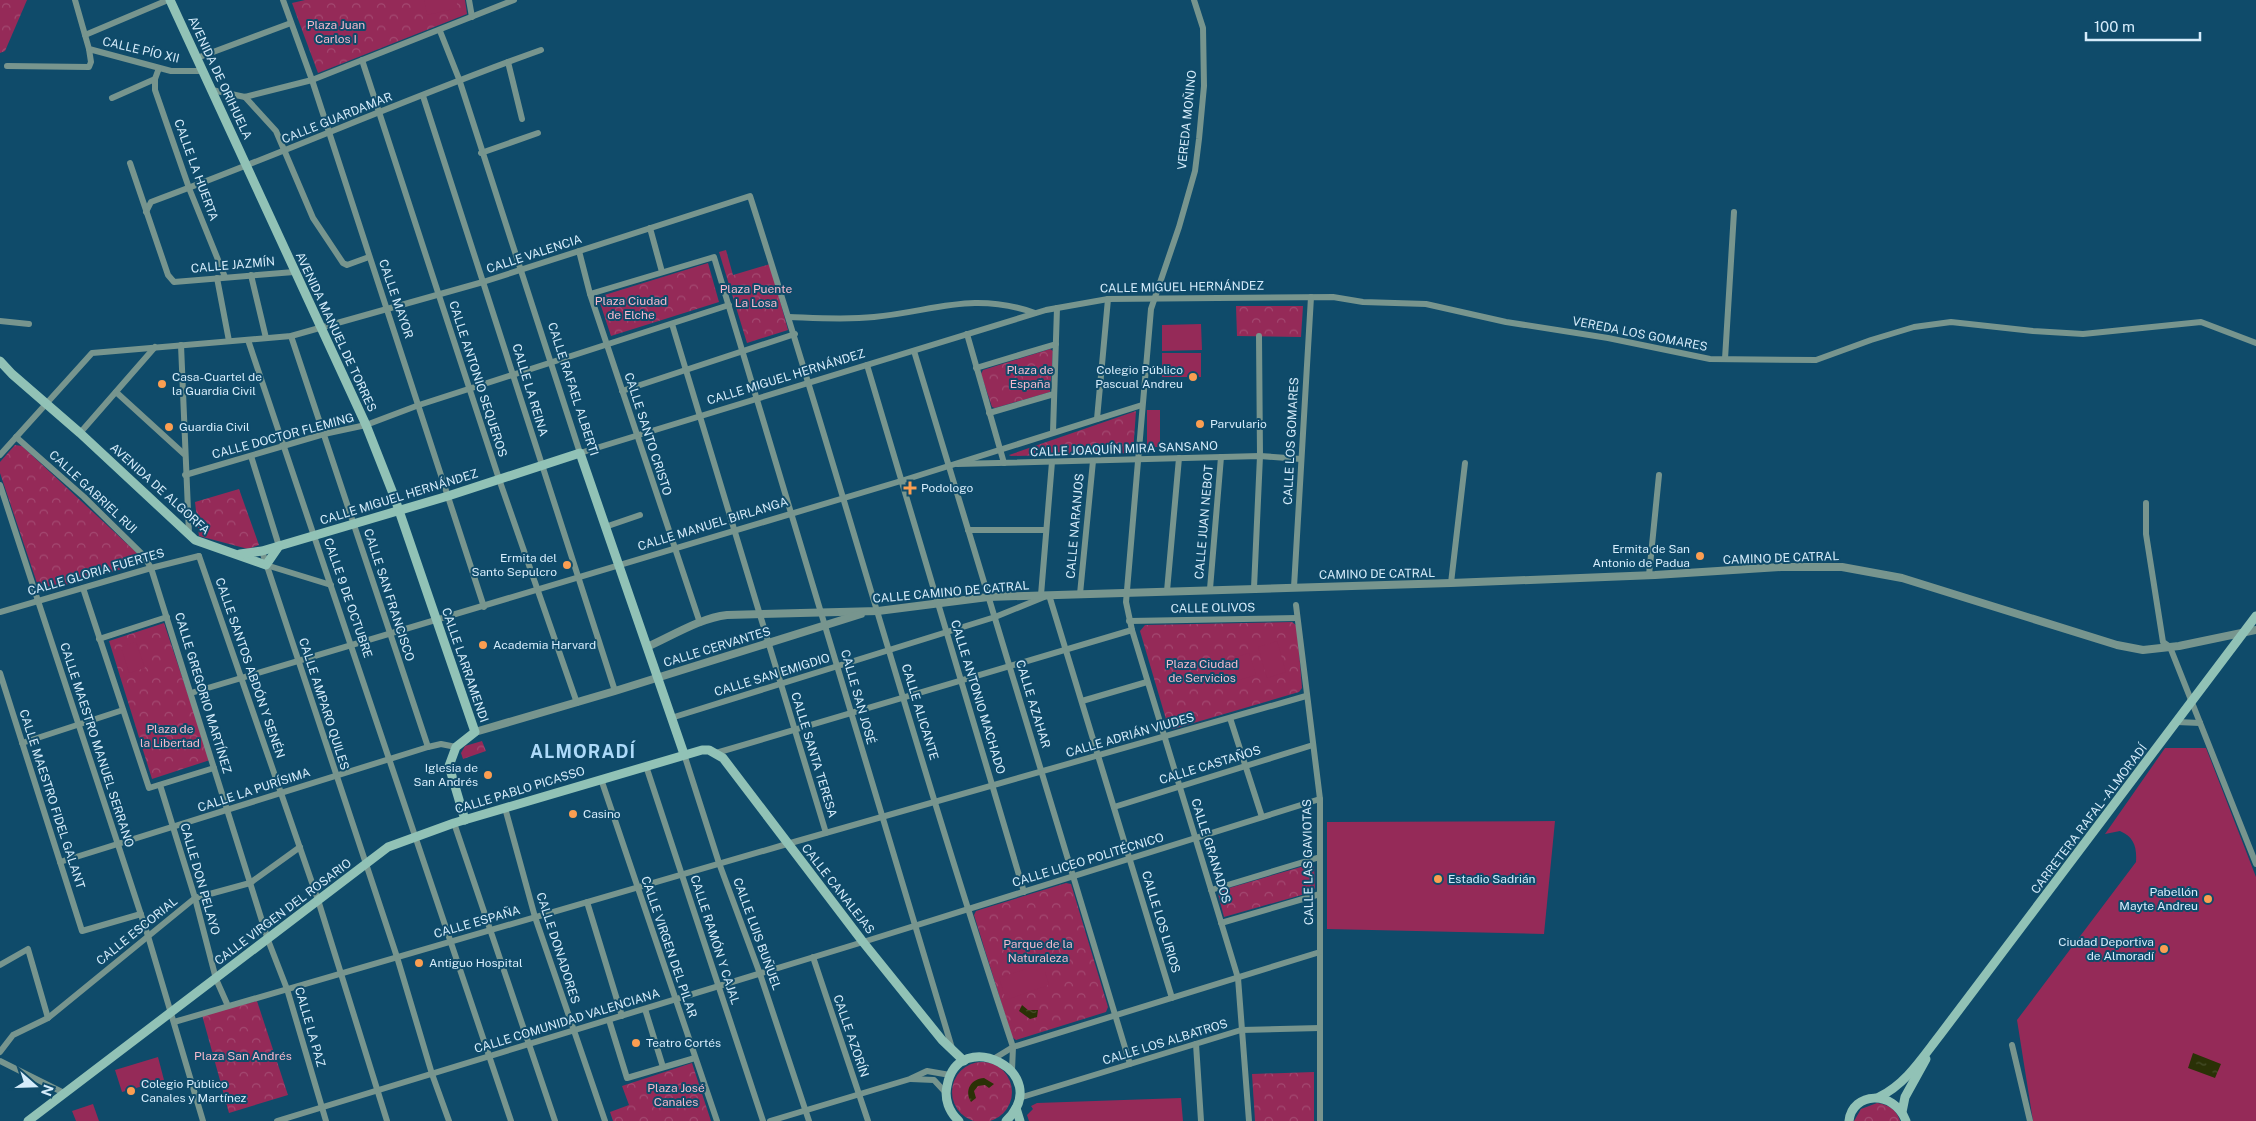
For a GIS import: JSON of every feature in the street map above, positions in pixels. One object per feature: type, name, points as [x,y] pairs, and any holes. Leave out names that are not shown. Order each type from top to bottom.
[{"type":"main road","name":"AVENIDA DE ORIHUELA","points":[[169,0],[247,167]]},
{"type":"main road","name":"AVENIDA MANUEL DE TORRES","points":[[247,167],[366,425],[399,510]]},
{"type":"main road","name":"AVENIDA DE ALGORFA","points":[[0,361],[202,544],[240,554],[266,565]]},
{"type":"main road","name":"CALLE MIGUEL HERNÁNDEZ","points":[[240,554],[262,551],[315,536],[448,496],[580,453]]},
{"type":"main road","name":"CALLE RAFAEL ALBERTI","points":[[580,453],[684,754]]},
{"type":"main road","name":"CALLE LARRAMENDI","points":[[399,510],[475,732],[456,747]]},
{"type":"main road","points":[[266,565],[280,546]]},
{"type":"main road","name":"CARRETERA RAFAL - ALMORADÍ","points":[[1849,1121],[1856,1106],[1894,1089],[1904,1080],[2256,616]]},
{"type":"main road","points":[[456,747],[449,766],[465,820]]},
{"type":"main road","name":"CALLE PABLO PICASSO","points":[[366,864],[388,848],[454,823],[684,754],[702,750],[716,753]]},
{"type":"main road","name":"CALLE CANALEJAS","points":[[716,753],[723,758],[863,942],[942,1040],[964,1061]]},
{"type":"main road","name":"CALLE VIRGEN DEL ROSARIO","points":[[28,1121],[366,864]]},
{"type":"main road","name":"CARRETERA RAFAL - ALMORADÍ","points":[[1902,1112],[1905,1098],[1940,1035]]},
{"type":"main road","name":"CALLE CANALEJAS","points":[[942,1040],[953,1071]]},
{"type":"main road","points":[[958,1121],[952,1117],[946,1093],[953,1071],[964,1061],[985,1056],[995,1058],[1012,1070],[1018,1083],[1019,1098],[1016,1108],[1006,1121]]},
{"type":"main road","points":[[1879,1097],[1891,1101],[1902,1112],[1906,1121]]},
{"type":"main road","points":[[1016,1108],[1020,1121]]},
{"type":"street","name":"CALLE PÍO XII","points":[[75,0],[89,50],[171,71],[203,72]]},
{"type":"street","points":[[85,35],[169,0]]},
{"type":"street","name":"CALLE MAYOR","points":[[283,0],[312,80],[484,607]]},
{"type":"street","points":[[469,0],[472,17]]},
{"type":"street","points":[[212,90],[244,97],[312,80],[440,31],[514,0]]},
{"type":"street","name":"VEREDA MOÑINO","points":[[1138,460],[1151,308],[1187,199],[1198,147],[1204,86],[1204,28],[1194,0]]},
{"type":"street","points":[[197,58],[292,23]]},
{"type":"street","name":"CALLE RAFAEL ALBERTI","points":[[440,31],[459,79],[481,153],[580,453]]},
{"type":"street","points":[[7,66],[89,67],[91,62],[89,50]]},
{"type":"street","name":"CALLE GUARDAMAR","points":[[146,212],[151,202],[247,167],[285,150],[423,96],[459,79],[541,50]]},
{"type":"street","name":"CALLE ANTONIO SEQUEROS","points":[[362,60],[574,704]]},
{"type":"street","points":[[508,62],[522,118]]},
{"type":"street","points":[[112,98],[155,79],[159,68]]},
{"type":"street","name":"CALLE LA HUERTA","points":[[155,79],[156,90],[221,278],[229,341]]},
{"type":"street","name":"CALLE LA REINA","points":[[423,96],[615,691]]},
{"type":"street","points":[[244,97],[255,111],[272,125],[285,150],[313,218],[343,263],[347,265],[369,257]]},
{"type":"street","points":[[481,153],[538,133]]},
{"type":"street","points":[[130,162],[146,212]]},
{"type":"street","name":"CALLE VALENCIA","points":[[0,455],[92,352],[291,336],[483,282],[750,196]]},
{"type":"street","name":"CALLE ALICANTE","points":[[750,196],[810,382],[844,497],[874,611],[890,650],[967,910],[1013,1047]]},
{"type":"street","name":"CALLE JAZMÍN","points":[[146,212],[168,276],[174,282],[294,272]]},
{"type":"street","points":[[1725,359],[1734,212]]},
{"type":"street","points":[[590,294],[662,272],[650,228]]},
{"type":"street","name":"CALLE SANTO CRISTO","points":[[579,251],[590,294],[673,548],[700,623]]},
{"type":"street","name":"CALLE SAN JOSÉ","points":[[662,272],[714,257],[744,351],[952,1050]]},
{"type":"street","points":[[250,275],[266,338]]},
{"type":"street","name":"CALLE MIGUEL HERNÁNDEZ","points":[[580,453],[1035,313],[1057,308],[1108,299],[1311,297]]},
{"type":"street","name":"VEREDA LOS GOMARES","points":[[1311,297],[1426,304],[1506,322],[1617,340],[1700,359],[1816,360],[1879,337],[1914,327],[1951,322],[2083,334],[2201,322],[2256,343]]},
{"type":"street","name":"CALLE LOS GOMARES","points":[[1294,587],[1311,297]]},
{"type":"street","points":[[1097,419],[1108,299]]},
{"type":"street","points":[[790,317],[868,318],[943,305],[984,302],[1019,308],[1035,313]]},
{"type":"street","name":"CALLE DOCTOR FLEMING","points":[[185,475],[324,434],[366,425],[419,405],[729,305]]},
{"type":"street","points":[[1053,432],[1057,308]]},
{"type":"street","points":[[0,321],[28,324]]},
{"type":"street","name":"CALLE SANTA TERESA","points":[[672,324],[826,833]]},
{"type":"street","points":[[622,391],[795,334]]},
{"type":"street","points":[[967,334],[1004,463]]},
{"type":"street","name":"CALLE SAN FRANCISCO","points":[[291,336],[428,747]]},
{"type":"street","points":[[1254,588],[1260,456],[1260,336]]},
{"type":"street","name":"CALLE 9 DE OCTUBRE","points":[[248,340],[511,1121]]},
{"type":"street","points":[[976,368],[1056,344]]},
{"type":"street","points":[[180,345],[189,534]]},
{"type":"street","points":[[80,433],[155,347]]},
{"type":"street","name":"CALLE AZAHAR","points":[[914,350],[1130,1064]]},
{"type":"street","name":"CALLE ANTONIO MACHADO","points":[[867,365],[1024,892]]},
{"type":"street","points":[[116,392],[184,454]]},
{"type":"street","points":[[989,413],[1054,394]]},
{"type":"street","name":"CALLE MANUEL BIRLANGA","points":[[191,693],[436,618],[484,607],[618,564],[901,480],[1142,405]]},
{"type":"street","name":"CALLE GABRIEL RUI","points":[[16,437],[98,510],[144,556],[151,568]]},
{"type":"street","points":[[251,456],[280,546]]},
{"type":"street","name":"CALLE JOAQUÍN MIRA SANSANO","points":[[948,464],[1260,456],[1301,459]]},
{"type":"street","name":"CALLE JUAN NEBOT","points":[[1210,590],[1221,457]]},
{"type":"street","points":[[1167,591],[1179,458]]},
{"type":"street","name":"CALLE GRANADOS","points":[[1138,460],[1126,592],[1129,621],[1238,978],[1249,1121]]},
{"type":"street","name":"CALLE NARANJOS","points":[[1080,594],[1093,461]]},
{"type":"street","points":[[1045,595],[1046,530],[1052,462]]},
{"type":"street","points":[[1451,583],[1465,463]]},
{"type":"street","points":[[1649,575],[1659,475]]},
{"type":"street","name":"CALLE MAESTRO MANUEL SERRANO","points":[[0,485],[141,914],[203,1121]]},
{"type":"street","points":[[2146,503],[2146,534],[2163,642],[2170,647],[2256,864]]},
{"type":"street","points":[[605,527],[640,515]]},
{"type":"street","points":[[968,530],[1046,530]]},
{"type":"street","points":[[199,556],[202,544]]},
{"type":"street","name":"CALLE AMPARO QUILES","points":[[262,551],[397,957],[448,1121]]},
{"type":"street","name":"CALLE GLORIA FUERTES","points":[[0,612],[199,556]]},
{"type":"street","name":"CALLE SANTOS ABDÓN Y SENÉN","points":[[199,556],[318,900],[387,1121]]},
{"type":"street","name":"AVENIDA DE ALGORFA","points":[[266,565],[331,585]]},
{"type":"street","name":"CAMINO DE CATRAL","points":[[1294,587],[1649,575],[1781,567],[1842,567],[1902,578],[2117,645],[2143,650],[2170,647],[2256,630]]},
{"type":"street","name":"CALLE GREGORIO MARTÍNEZ","points":[[151,568],[268,940]]},
{"type":"street","name":"CALLE CAMINO DE CATRAL","points":[[647,647],[717,616],[874,611],[988,597],[1294,587]]},
{"type":"street","points":[[83,588],[149,788],[214,768]]},
{"type":"street","name":"CALLE SAN EMIGDIO","points":[[671,718],[994,617],[1045,595]]},
{"type":"street","name":"CALLE LOS LIRIOS","points":[[1045,595],[1066,649],[1172,998]]},
{"type":"street","name":"CALLE LAS GAVIOTAS","points":[[1296,605],[1320,799],[1320,1121]]},
{"type":"street","name":"CALLE CERVANTES","points":[[475,732],[574,704],[874,611]]},
{"type":"street","points":[[99,639],[167,617]]},
{"type":"street","name":"CALLE OLIVOS","points":[[1129,621],[1297,618]]},
{"type":"street","points":[[716,753],[1132,630]]},
{"type":"street","name":"CALLE MAESTRO FIDEL GALANT","points":[[0,673],[82,931],[141,914]]},
{"type":"street","points":[[1082,702],[1147,682]]},
{"type":"street","name":"CALLE ADRIÁN VIUDES","points":[[787,844],[1306,696]]},
{"type":"street","points":[[22,743],[123,710]]},
{"type":"street","points":[[1230,718],[1262,817]]},
{"type":"street","points":[[2177,722],[2200,723]]},
{"type":"street","name":"CALLE LA PURÍSIMA","points":[[60,862],[428,747],[441,744],[456,747]]},
{"type":"street","name":"CALLE CASTAÑOS","points":[[1114,806],[1313,745]]},
{"type":"street","name":"CALLE LUIS BUÑUEL","points":[[684,754],[719,864],[760,974],[809,1121]]},
{"type":"street","name":"CALLE RAMÓN Y CAJAL","points":[[646,766],[763,1121]]},
{"type":"street","name":"CALLE VIRGEN DEL PILAR","points":[[601,779],[717,1121]]},
{"type":"street","name":"CALLE DON PELAYO","points":[[160,785],[195,898],[216,979],[228,1006]]},
{"type":"street","name":"CALLE LICEO POLITÉCNICO","points":[[863,942],[1320,799]]},
{"type":"street","name":"CALLE DONADORES","points":[[504,808],[535,917],[605,1121]]},
{"type":"street","points":[[454,823],[554,1121]]},
{"type":"street","name":"CALLE ESPAÑA","points":[[174,1022],[787,844]]},
{"type":"street","name":"CALLE ESCORIAL","points":[[0,1052],[18,1031],[48,1018],[195,898],[250,882],[300,847]]},
{"type":"street","points":[[1211,890],[1320,857]]},
{"type":"street","points":[[1221,923],[1320,894]]},
{"type":"street","points":[[587,902],[622,1016]]},
{"type":"street","name":"CALLE LA PAZ","points":[[268,940],[287,989],[326,1121]]},
{"type":"street","name":"CALLE COMUNIDAD VALENCIANA","points":[[277,1121],[863,942]]},
{"type":"street","points":[[0,965],[28,949],[48,1018]]},
{"type":"street","points":[[995,1058],[1013,1047],[1320,952]]},
{"type":"street","name":"CALLE AZORÍN","points":[[813,957],[868,1121]]},
{"type":"street","points":[[645,1009],[663,1067]]},
{"type":"street","points":[[609,1020],[628,1078],[695,1058]]},
{"type":"street","name":"CALLE LOS ALBATROS","points":[[1019,1098],[1241,1030],[1320,1028]]},
{"type":"street","points":[[1196,1044],[1201,1121]]},
{"type":"street","points":[[2012,1045],[2030,1121]]},
{"type":"street","points":[[1012,1070],[1013,1047]]},
{"type":"street","points":[[0,1061],[64,1093]]},
{"type":"street","points":[[770,1121],[910,1079],[927,1071],[953,1071]]},
{"type":"street","points":[[910,1079],[934,1080],[946,1093]]},
{"type":"green space","points":[[0,0],[27,0],[5,51],[0,53]]},
{"type":"green space","name":"Plaza Juan Carlos I","points":[[305,0],[465,0],[467,14],[318,73],[292,3]]},
{"type":"green space","points":[[424,0],[456,0],[458,8],[427,15]]},
{"type":"green space","name":"Plaza Puente La Losa","points":[[726,250],[733,275],[770,264],[788,330],[747,343],[719,252]]},
{"type":"green space","name":"Plaza Ciudad de Elche","points":[[708,263],[719,302],[611,336],[598,297]]},
{"type":"green space","points":[[1236,306],[1303,306],[1301,337],[1237,336]]},
{"type":"green space","points":[[1201,324],[1202,350],[1162,351],[1162,325]]},
{"type":"green space","name":"Plaza de España","points":[[1050,349],[1053,351],[1050,392],[995,408],[992,407],[981,374],[983,370]]},
{"type":"green space","points":[[1162,353],[1201,353],[1201,377],[1162,377]]},
{"type":"green space","points":[[1147,410],[1160,410],[1160,447],[1147,447]]},
{"type":"green space","points":[[1136,411],[1133,453],[1009,455]]},
{"type":"green space","points":[[15,445],[22,446],[139,555],[142,559],[140,564],[40,592],[0,473],[0,462]]},
{"type":"green space","points":[[239,489],[259,545],[248,549],[199,536],[195,502]]},
{"type":"green space","name":"Plaza Ciudad de Servicios","points":[[1292,622],[1297,626],[1302,688],[1299,692],[1173,729],[1168,726],[1140,631],[1145,625]]},
{"type":"green space","name":"Plaza de la Libertad","points":[[164,623],[210,760],[152,779],[109,641]]},
{"type":"green space","points":[[1277,641],[1286,672],[1267,678],[1258,647]]},
{"type":"green space","points":[[136,642],[145,668],[129,673],[121,647]]},
{"type":"green space","points":[[1249,653],[1256,675],[1212,688],[1205,666]]},
{"type":"green space","points":[[482,741],[486,751],[463,759],[461,753],[465,746]]},
{"type":"green space","name":"Ciudad Deportiva de Almoradí","points":[[2165,748],[2206,748],[2256,877],[2256,1121],[2033,1121],[2017,1020],[2136,862],[2134,843],[2129,836],[2120,831],[2105,834]]},
{"type":"green space","name":"Estadio Sadrián","points":[[1555,821],[1544,934],[1327,929],[1327,822]]},
{"type":"green space","points":[[1311,864],[1314,866],[1315,888],[1312,892],[1224,917],[1218,894],[1219,891]]},
{"type":"green space","name":"Parque de la Naturaleza","points":[[1066,883],[1071,884],[1108,1007],[1106,1012],[1016,1040],[1012,1037],[974,915],[976,911]]},
{"type":"green space","points":[[1034,966],[1038,972],[1045,972],[1049,985],[1006,1000],[999,978]]},
{"type":"green space","name":"Plaza San Andrés","points":[[257,1001],[288,1095],[229,1113],[202,1015]]},
{"type":"green space","points":[[158,1057],[164,1080],[122,1092],[115,1070]]},
{"type":"green space","points":[[982,1062],[998,1067],[1003,1071],[1007,1076],[1012,1092],[1007,1108],[1003,1113],[998,1117],[982,1122],[966,1117],[961,1113],[957,1108],[952,1092],[957,1076],[961,1071],[966,1067]]},
{"type":"green space","name":"Plaza José Canales","points":[[692,1063],[711,1121],[613,1121],[610,1112],[629,1105],[622,1086]]},
{"type":"green space","points":[[1314,1072],[1314,1121],[1255,1121],[1252,1074]]},
{"type":"green space","points":[[1181,1098],[1183,1121],[1029,1121],[1027,1115],[1033,1109],[1031,1106],[1037,1103]]},
{"type":"green space","points":[[1877,1103],[1892,1108],[1900,1121],[1854,1121],[1861,1109]]},
{"type":"green space","points":[[93,1104],[99,1121],[76,1121],[72,1111]]},
{"type":"water","points":[[1022,1005],[1028,1010],[1038,1010],[1037,1017],[1030,1019],[1019,1011]]},
{"type":"water","points":[[2193,1053],[2221,1064],[2215,1078],[2188,1068]]},
{"type":"water","points":[[984,1078],[994,1084],[989,1088],[985,1085],[978,1086],[974,1091],[976,1098],[971,1102],[968,1093],[970,1086],[976,1080]]},
{"type":"place","name":"Colegio Público Pascual Andreu","points":[[1193,377]]},
{"type":"place","name":"Casa-Cuartel de la Guardia Civil","points":[[162,384]]},
{"type":"place","name":"Parvulario","points":[[1200,424]]},
{"type":"place","name":"Guardia Civil","points":[[169,427]]},
{"type":"place","name":"Podologo","points":[[910,488]]},
{"type":"place","name":"Ermita de San Antonio de Padua","points":[[1700,556]]},
{"type":"place","name":"Ermita del Santo Sepulcro","points":[[567,565]]},
{"type":"place","name":"Academia Harvard","points":[[483,645]]},
{"type":"place","name":"Iglesia de San Andrés","points":[[488,775]]},
{"type":"place","name":"Casino","points":[[573,814]]},
{"type":"place","name":"Estadio Sadrián","points":[[1438,879]]},
{"type":"place","name":"Pabellón Mayte Andreu","points":[[2208,899]]},
{"type":"place","name":"Ciudad Deportiva de Almoradí","points":[[2164,949]]},
{"type":"place","name":"Antiguo Hospital","points":[[419,963]]},
{"type":"place","name":"Teatro Cortés","points":[[636,1043]]},
{"type":"place","name":"Colegio Público Canales y Martínez","points":[[131,1091]]},
{"type":"district","name":"ALMORADÍ","points":[[583,751]]}]
